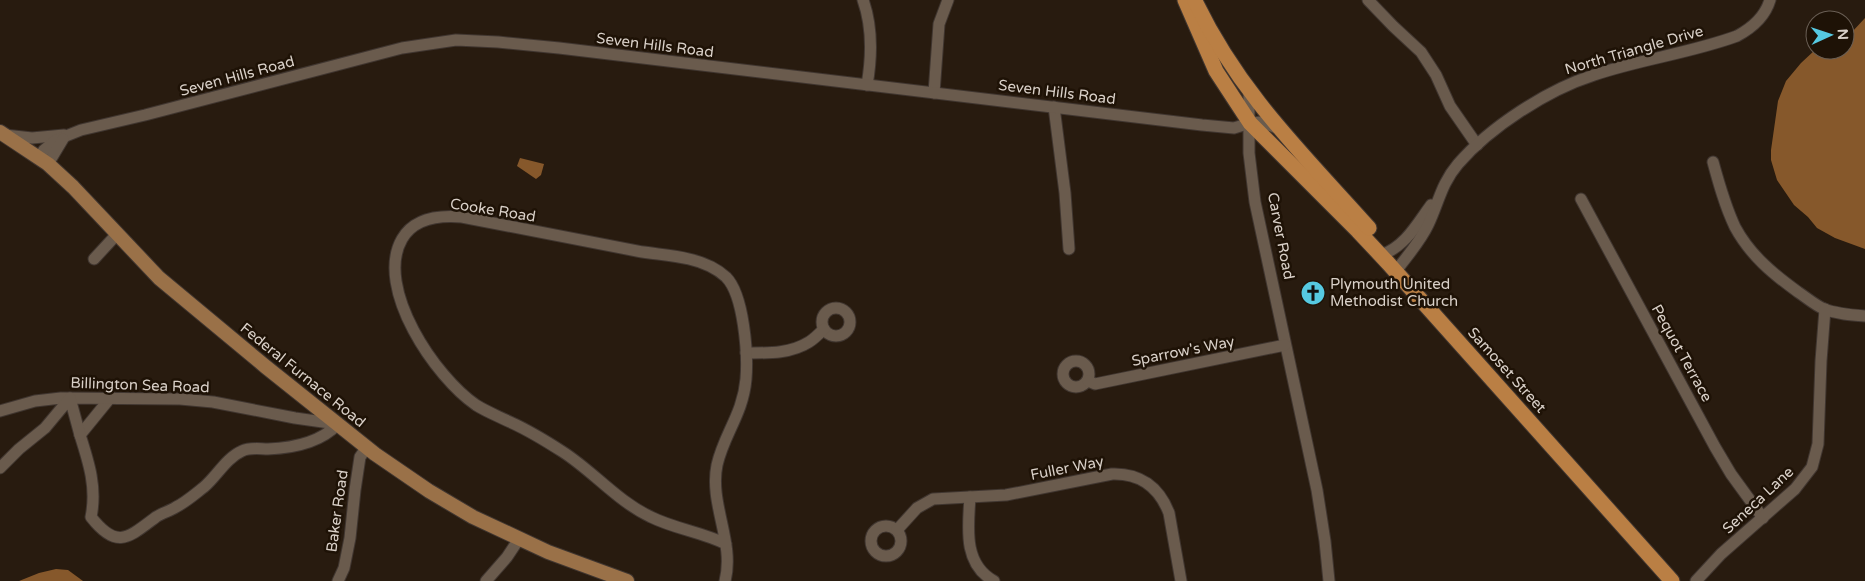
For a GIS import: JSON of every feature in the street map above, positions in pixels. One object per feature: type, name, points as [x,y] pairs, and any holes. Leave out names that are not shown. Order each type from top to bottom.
[{"type":"highway","points":[[1185,0],[1216,71],[1250,123]]},
{"type":"highway","points":[[1195,0],[1221,50],[1277,128]]},
{"type":"highway","name":"Samoset Street","points":[[1250,123],[1386,254]]},
{"type":"highway","name":"Samoset Street","points":[[1277,128],[1386,254],[1684,581]]},
{"type":"highway","name":"Samoset Street","points":[[1398,267],[1672,581]]},
{"type":"main road","name":"Federal Furnace Road","points":[[2,134],[43,161],[73,187],[158,278],[367,448],[429,491],[473,517],[519,540],[627,581]]},
{"type":"street","points":[[863,0],[871,45],[871,62],[867,85]]},
{"type":"street","points":[[934,94],[939,24],[948,0]]},
{"type":"street","points":[[1368,0],[1421,52],[1436,75],[1450,106],[1476,145]]},
{"type":"street","name":"North Triangle Drive","points":[[1398,267],[1416,245],[1428,225],[1446,180],[1459,163],[1476,145],[1515,116],[1551,93],[1572,83],[1606,71],[1737,36],[1757,22],[1765,12],[1770,0]]},
{"type":"street","name":"Seven Hills Road","points":[[43,161],[44,150],[65,135],[402,48],[456,40],[559,48],[934,94],[1234,128],[1261,122],[1277,128]]},
{"type":"street","points":[[1249,91],[1250,123]]},
{"type":"street","points":[[1054,107],[1065,193],[1069,249]]},
{"type":"street","name":"Carver Road","points":[[1250,123],[1249,153],[1255,202],[1321,510],[1329,581]]},
{"type":"street","points":[[2,134],[32,138],[65,135]]},
{"type":"street","points":[[1713,162],[1720,189],[1730,215],[1742,240],[1751,250],[1779,278],[1825,309],[1838,313],[1865,316]]},
{"type":"street","name":"North Triangle Drive","points":[[1386,254],[1406,239],[1441,192]]},
{"type":"street","name":"Pequot Terrace","points":[[1581,199],[1716,447],[1762,518]]},
{"type":"street","name":"Cooke Road","points":[[725,581],[727,563],[726,544],[718,505],[716,476],[720,456],[741,407],[746,380],[746,353],[739,301],[733,286],[720,272],[708,265],[690,259],[450,216],[432,218],[416,224],[404,235],[397,250],[394,267],[396,286],[406,314],[431,357],[462,394],[484,410],[511,422],[564,452],[637,510],[668,525],[710,537],[726,544]]},
{"type":"street","points":[[94,259],[118,233]]},
{"type":"street","name":"Seneca Lane","points":[[1696,581],[1721,554],[1801,483],[1816,458],[1825,309]]},
{"type":"street","points":[[746,353],[776,352],[793,349],[809,342],[824,329]]},
{"type":"street","name":"Sparrow's Way","points":[[1088,381],[1095,384],[1285,345]]},
{"type":"street","points":[[70,398],[91,467],[94,484],[94,504],[91,517],[101,530],[110,537],[123,538],[140,530],[158,516],[176,508],[205,486],[232,457],[243,450],[286,447],[310,441],[329,433],[338,424]]},
{"type":"street","points":[[0,468],[19,449],[45,428],[70,398]]},
{"type":"street","name":"Billington Sea Road","points":[[0,410],[35,401],[70,398],[180,399],[204,401],[338,424]]},
{"type":"street","points":[[80,435],[112,398]]},
{"type":"street","name":"Baker Road","points":[[338,581],[344,568],[350,538],[354,490],[360,457],[367,448]]},
{"type":"street","name":"Fuller Way","points":[[897,530],[913,511],[927,501],[945,497],[970,497],[1020,492],[1112,474],[1137,477],[1151,486],[1165,503],[1169,513],[1181,581]]},
{"type":"street","points":[[970,497],[968,526],[971,556],[976,566],[988,578],[994,581]]},
{"type":"street","points":[[486,581],[519,540]]},
{"type":"shaded area","points":[[1865,18],[1865,249],[1835,238],[1817,228],[1794,205],[1777,180],[1771,160],[1778,101],[1786,81],[1805,59],[1855,60],[1855,29]]},
{"type":"shaded area","points":[[520,158],[544,164],[541,175],[536,179],[517,166]]},
{"type":"shaded area","points":[[56,569],[68,570],[83,581],[19,581],[39,573]]},
{"type":"place","name":"Plymouth United Methodist Church","points":[[1313,293]]}]
